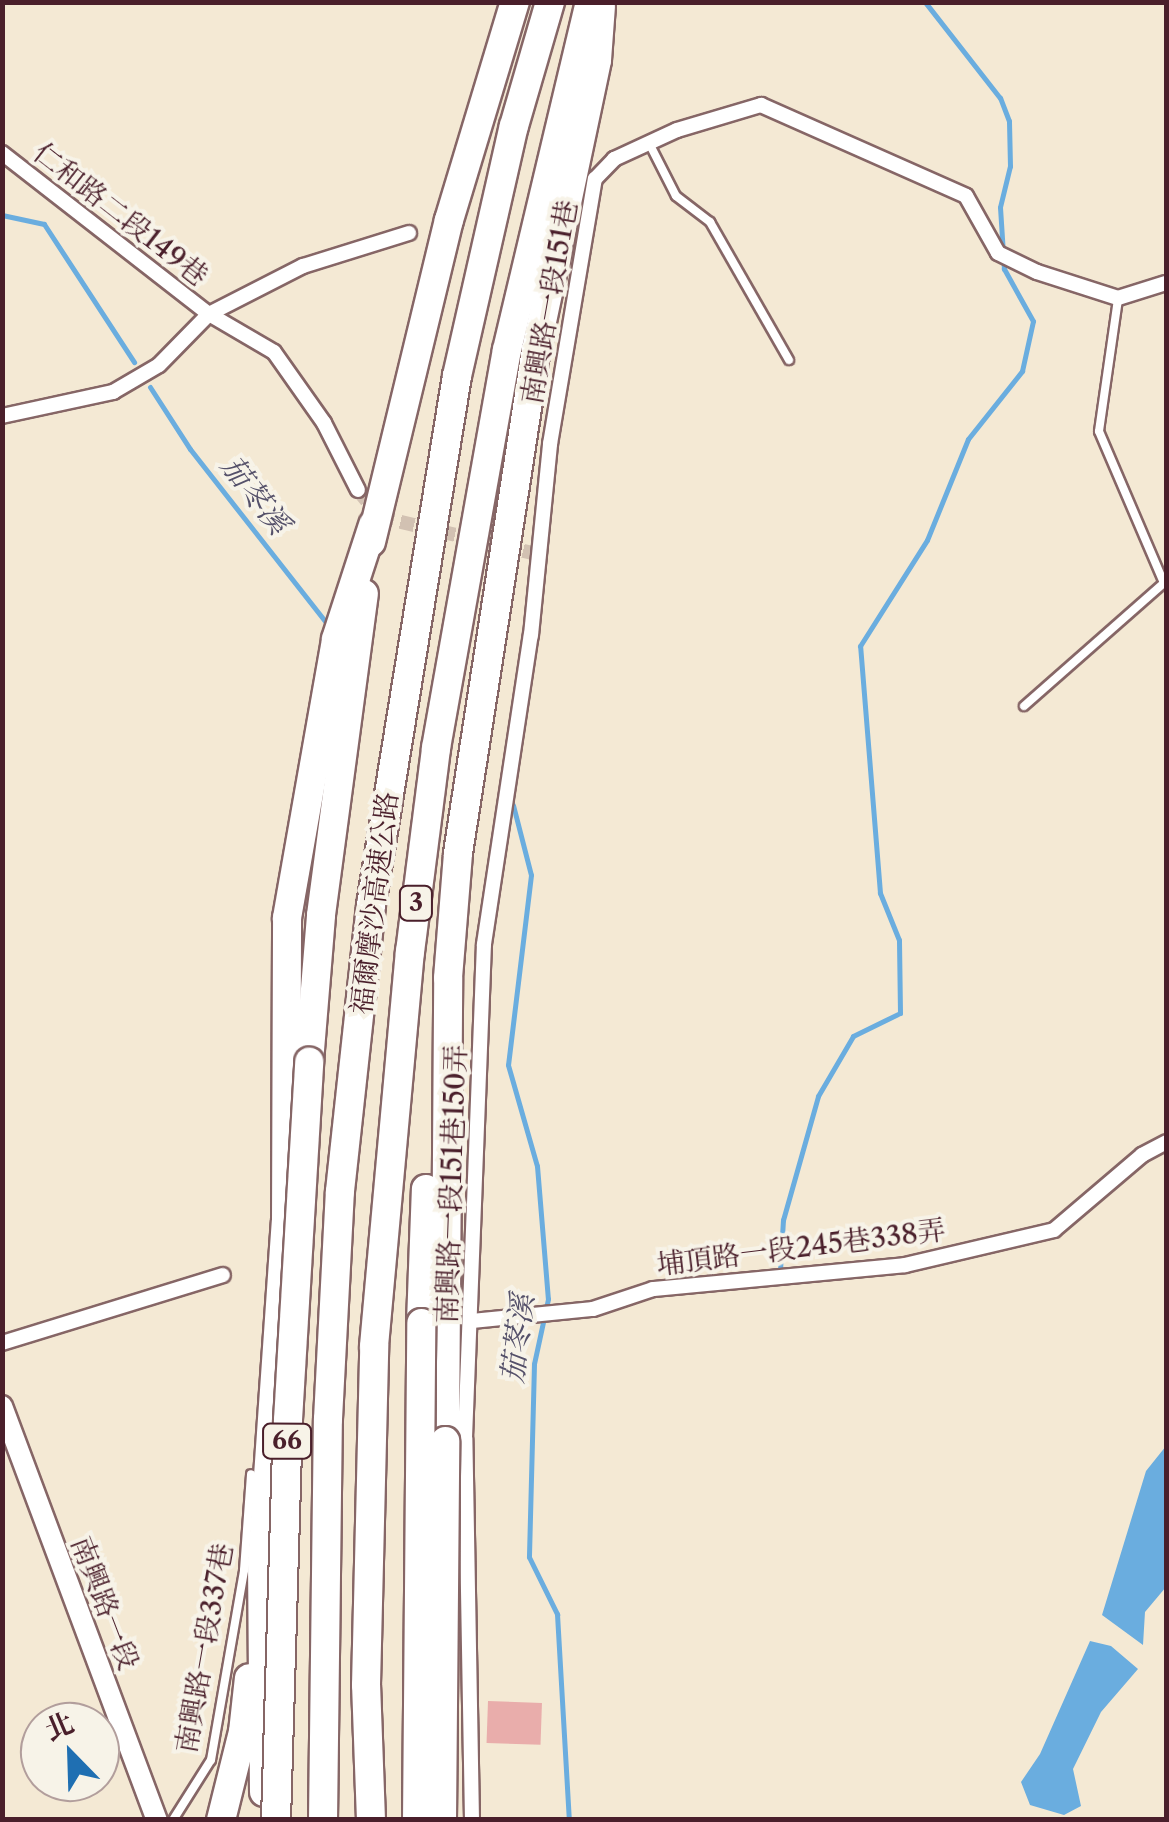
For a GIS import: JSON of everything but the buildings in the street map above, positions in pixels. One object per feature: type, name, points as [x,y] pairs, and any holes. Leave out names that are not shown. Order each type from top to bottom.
[{"type":"highway","points":[[221,1820],[243,1732],[262,1562],[286,1222],[288,918],[336,640],[373,526],[448,220],[515,2]]},
{"type":"highway","name":"福爾摩沙高速公路","points":[[323,1820],[328,1419],[340,1191],[372,905],[458,376],[514,126],[550,2]]},
{"type":"highway","name":"福爾摩沙高速公路","points":[[371,1820],[366,1685],[374,1346],[410,952],[436,748],[507,350],[590,2]]},
{"type":"highway","points":[[417,1820],[420,1323],[430,1124],[472,747],[536,350],[597,60],[602,2]]},
{"type":"highway","name":"66","points":[[276,1820],[288,1420],[309,1062],[339,765],[373,526]]},
{"type":"highway","points":[[442,1820],[448,978]]},
{"type":"highway","points":[[262,1562],[264,1820]]},
{"type":"street","name":"南興路一段151巷","points":[[537,554],[595,179],[614,159],[649,143],[761,105],[785,112],[966,196],[1004,256],[1118,298]]},
{"type":"street","name":"仁和路二段149巷","points":[[2,153],[210,314]]},
{"type":"street","points":[[2,416],[113,392],[158,365],[210,314],[303,266],[408,233]]},
{"type":"street","points":[[1118,298],[1166,283]]},
{"type":"street","points":[[210,314],[274,352],[324,423],[358,490]]},
{"type":"street","name":"南興路一段151巷150弄","points":[[472,1820],[465,1485],[484,944],[537,554]]},
{"type":"street","name":"埔頂路一段245巷338弄","points":[[472,1321],[566,1314],[654,1289],[905,1265],[1054,1230],[1142,1155],[1166,1142]]},
{"type":"street","points":[[2,1343],[224,1275]]},
{"type":"street","name":"南興路一段","points":[[2,1406],[157,1820]]},
{"type":"lane","points":[[649,143],[676,196],[710,222],[790,360]]},
{"type":"lane","points":[[1024,706],[1164,583],[1098,431],[1118,298]]},
{"type":"lane","name":"南興路一段337巷","points":[[172,1820],[211,1760],[244,1570],[252,1474]]},
{"type":"water","points":[[1166,1446],[1166,1587],[1145,1612],[1143,1645],[1102,1615],[1146,1471]]},
{"type":"water","points":[[1090,1641],[1111,1646],[1138,1669],[1101,1712],[1073,1769],[1081,1806],[1064,1815],[1030,1805],[1021,1782],[1040,1754]]},
{"type":"waterway","points":[[780,1270],[783,1220],[818,1096],[853,1036],[900,1013],[899,940],[880,893],[860,646],[927,540],[968,439],[1022,371],[1033,321],[1004,269],[1000,207],[1010,166],[1009,121],[1000,98],[925,2]]},
{"type":"waterway","name":"茄苳溪","points":[[2,215],[44,224],[134,362]]},
{"type":"waterway","name":"茄苳溪","points":[[150,387],[190,449],[329,626]]},
{"type":"waterway","name":"茄苳溪","points":[[513,805],[531,875],[508,1065],[537,1166],[548,1299],[534,1364],[529,1557],[557,1614],[569,1820]]},
{"type":"tunnel","points":[[358,490],[380,517],[537,554]]}]
